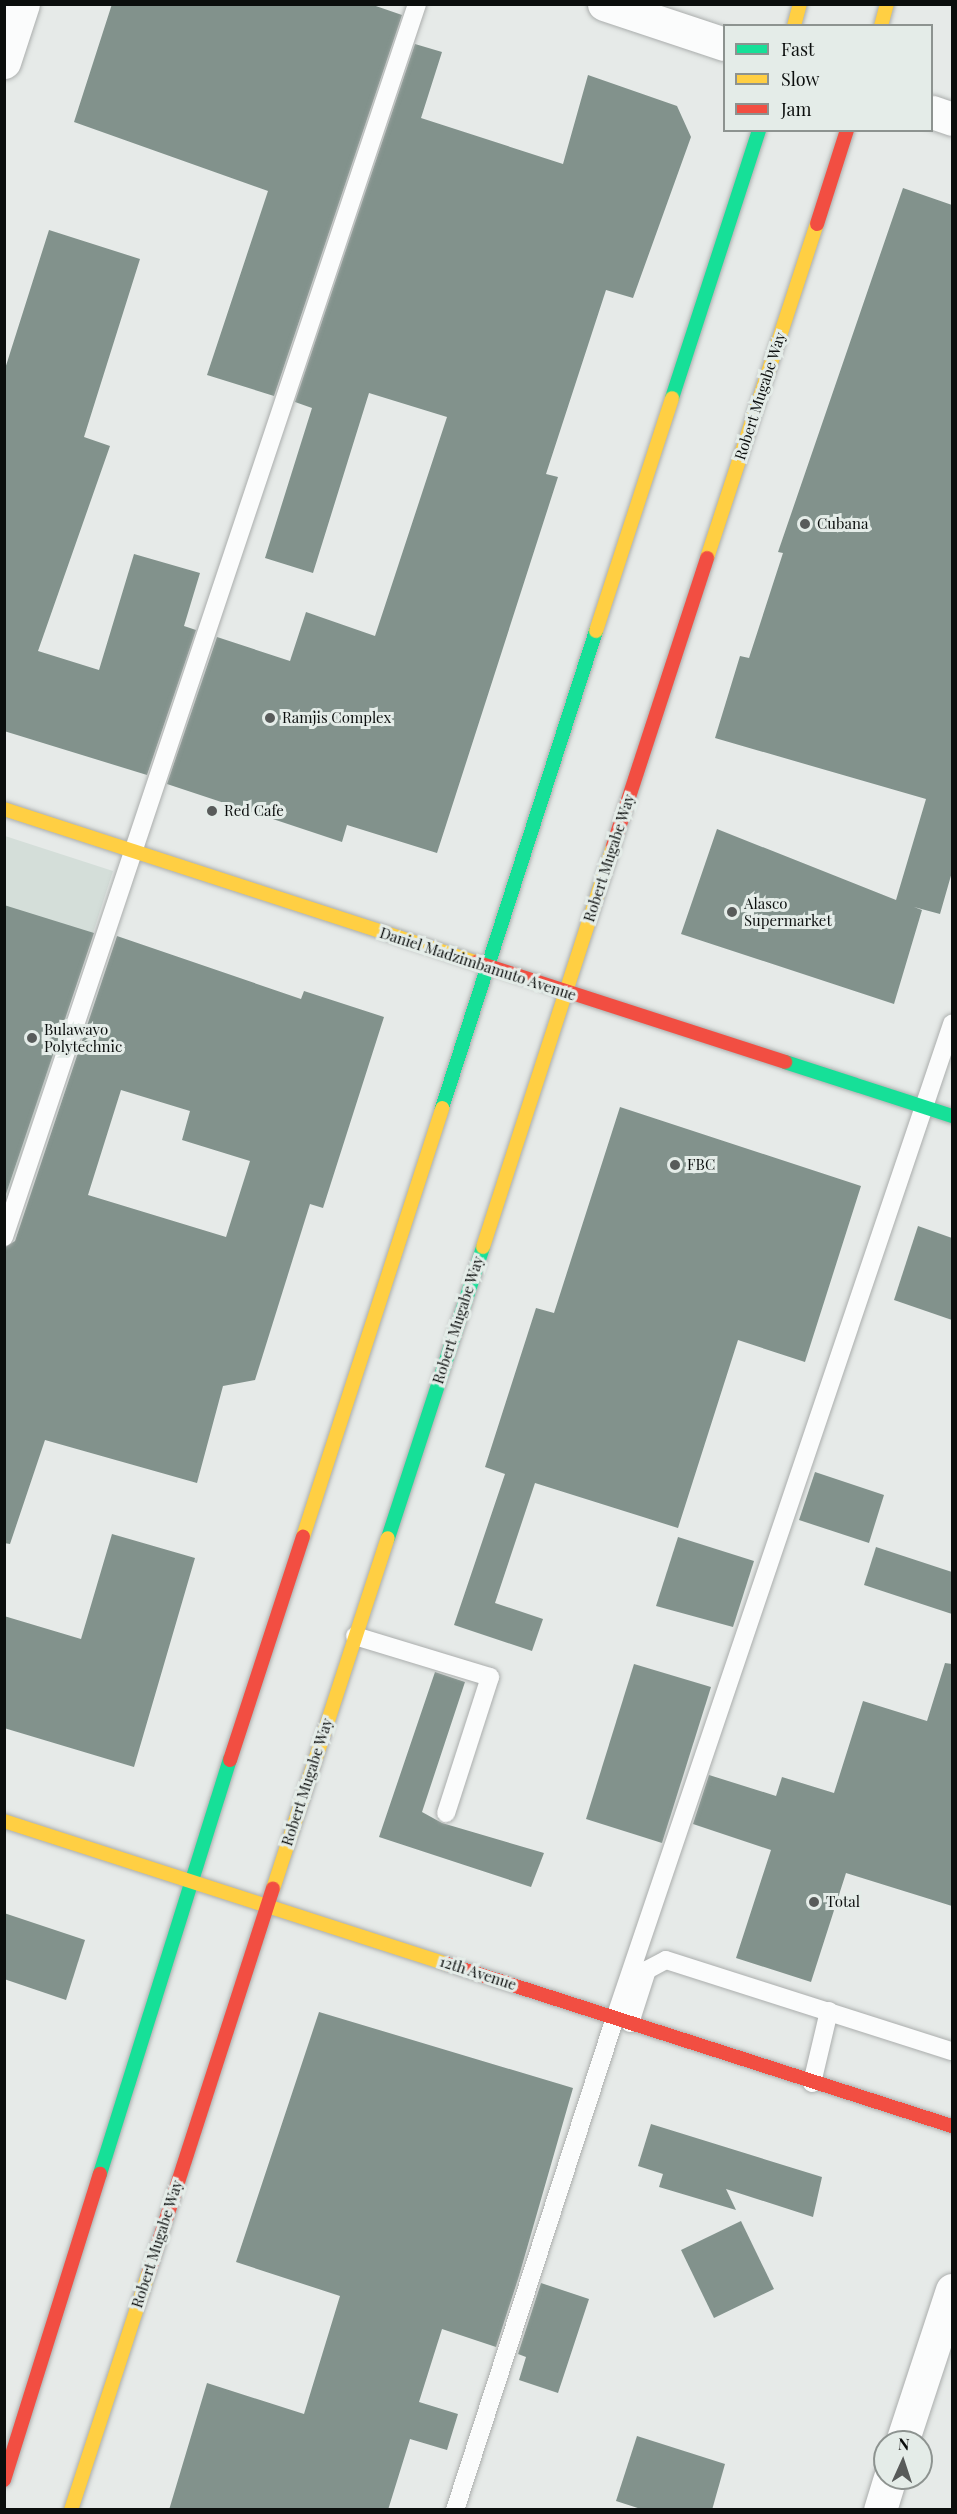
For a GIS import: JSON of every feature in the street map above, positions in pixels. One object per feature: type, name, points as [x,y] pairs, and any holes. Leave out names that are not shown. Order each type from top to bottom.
[{"type":"main road","points":[[795,24],[800,4]]},
{"type":"main road","points":[[882,24],[887,4]]},
{"type":"main road","points":[[4,2480],[192,1878],[758,132]]},
{"type":"main road","name":"Robert Mugabe Way","points":[[71,2510],[846,132]]},
{"type":"main road","name":"Daniel Madzimbamuto Avenue","points":[[4,809],[488,968],[952,1116]]},
{"type":"main road","name":"12th Avenue","points":[[4,1821],[192,1878],[812,2083],[952,2126]]},
{"type":"street","points":[[4,62],[23,4]]},
{"type":"street","points":[[604,4],[723,44]]},
{"type":"street","points":[[933,112],[952,119]]},
{"type":"street","points":[[906,2430],[952,2290]]},
{"type":"street","points":[[880,2510],[886,2490]]},
{"type":"lane","points":[[4,1237],[417,4]]},
{"type":"lane","points":[[455,2510],[623,2021],[952,1024]]},
{"type":"lane","points":[[355,1636],[490,1677],[446,1813]]},
{"type":"lane","points":[[623,2021],[647,1970],[661,1960],[952,2050]]},
{"type":"lane","points":[[812,2083],[829,2011]]},
{"type":"shaded area","name":"Bulawayo Polytechnic","points":[[5,836],[113,871],[5,1206]]},
{"type":"building","points":[[112,4],[370,4],[402,15],[274,396],[207,375],[268,191],[74,122]]},
{"type":"building","points":[[415,44],[442,52],[421,118],[563,164],[588,75],[677,106],[691,137],[633,298],[606,290],[546,474],[558,477],[437,853],[347,825],[342,842],[167,784],[217,637],[290,661],[306,612],[375,636],[447,417],[369,393],[313,573],[265,558],[312,408],[295,402]]},
{"type":"building","points":[[903,188],[952,205],[952,872],[940,914],[914,907],[922,910],[894,1004],[681,934],[717,829],[896,900],[926,799],[715,738],[740,656],[749,658],[783,553],[778,552]]},
{"type":"building","points":[[49,230],[140,259],[84,437],[110,446],[38,651],[99,670],[134,554],[200,573],[184,626],[196,630],[147,775],[4,731],[4,372]]},
{"type":"building","name":"Bulawayo Polytechnic","points":[[4,905],[94,933],[4,1200]]},
{"type":"building","points":[[117,936],[301,999],[304,991],[384,1017],[323,1208],[310,1204],[255,1380],[223,1386],[197,1483],[45,1440],[10,1544],[4,1543],[4,1248],[15,1241]],"holes":[[[121,1090],[190,1111],[182,1140],[250,1161],[226,1237],[88,1195]]]},
{"type":"building","points":[[620,1107],[861,1186],[805,1362],[738,1340],[678,1528],[535,1483],[495,1603],[543,1619],[532,1651],[454,1625],[505,1474],[485,1467],[536,1308],[554,1313]]},
{"type":"building","points":[[918,1226],[952,1238],[952,1320],[894,1300]]},
{"type":"building","points":[[815,1472],[884,1495],[869,1543],[799,1520]]},
{"type":"building","points":[[112,1534],[195,1558],[134,1767],[4,1728],[4,1616],[81,1639]]},
{"type":"building","points":[[678,1537],[754,1561],[733,1627],[656,1606]]},
{"type":"building","points":[[876,1547],[952,1572],[952,1614],[864,1585]]},
{"type":"building","points":[[945,1663],[952,1664],[952,1906],[846,1873],[811,1982],[736,1958],[771,1850],[693,1824],[709,1775],[776,1796],[782,1777],[834,1793],[863,1701],[927,1721]]},
{"type":"building","points":[[634,1664],[711,1687],[662,1843],[586,1819]]},
{"type":"building","points":[[435,1672],[465,1682],[422,1812],[442,1823],[544,1853],[531,1887],[379,1837]]},
{"type":"building","points":[[4,1913],[85,1940],[66,2000],[4,1979]]},
{"type":"building","points":[[319,2012],[573,2088],[519,2276],[496,2347],[442,2329],[419,2402],[458,2414],[447,2450],[410,2439],[388,2510],[169,2510],[207,2383],[304,2414],[340,2296],[236,2262]]},
{"type":"building","points":[[651,2124],[822,2177],[813,2217],[726,2189],[736,2210],[659,2187],[663,2174],[638,2166]]},
{"type":"building","points":[[741,2221],[774,2289],[714,2318],[681,2250]]},
{"type":"building","points":[[541,2283],[589,2299],[558,2393],[519,2380],[526,2357],[518,2354]]},
{"type":"building","points":[[637,2436],[725,2464],[712,2510],[644,2510],[616,2501]]},
{"type":"traffic: fast","points":[[672,398],[758,132]]},
{"type":"traffic: fast","points":[[442,1108],[596,631]]},
{"type":"traffic: fast","points":[[785,1062],[952,1116]]},
{"type":"traffic: fast","points":[[388,1538],[483,1247]]},
{"type":"traffic: fast","points":[[100,2174],[230,1760]]},
{"type":"traffic: slow","points":[[795,24],[800,4]]},
{"type":"traffic: slow","points":[[882,24],[887,4]]},
{"type":"traffic: slow","points":[[707,558],[817,224]]},
{"type":"traffic: slow","points":[[596,631],[672,398]]},
{"type":"traffic: slow","points":[[4,809],[476,962]]},
{"type":"traffic: slow","points":[[483,1247],[613,846]]},
{"type":"traffic: slow","points":[[303,1537],[442,1108]]},
{"type":"traffic: slow","points":[[273,1889],[388,1538]]},
{"type":"traffic: slow","points":[[4,1821],[447,1964]]},
{"type":"traffic: slow","points":[[71,2510],[149,2272]]},
{"type":"traffic: jam","points":[[817,224],[846,132]]},
{"type":"traffic: jam","points":[[613,846],[707,558]]},
{"type":"traffic: jam","points":[[476,962],[785,1062]]},
{"type":"traffic: jam","points":[[230,1760],[303,1537]]},
{"type":"traffic: jam","points":[[149,2272],[273,1889]]},
{"type":"traffic: jam","points":[[447,1964],[952,2126]]},
{"type":"traffic: jam","points":[[4,2480],[100,2174]]},
{"type":"place","name":"Cubana","points":[[805,524]]},
{"type":"place","name":"Ramjis Complex","points":[[270,718]]},
{"type":"place","name":"Red Cafe","points":[[212,811]]},
{"type":"place","name":"Alasco Supermarket","points":[[732,912]]},
{"type":"place","name":"Bulawayo Polytechnic","points":[[32,1038]]},
{"type":"place","name":"FBC","points":[[675,1165]]},
{"type":"place","name":"Total","points":[[814,1902]]}]
